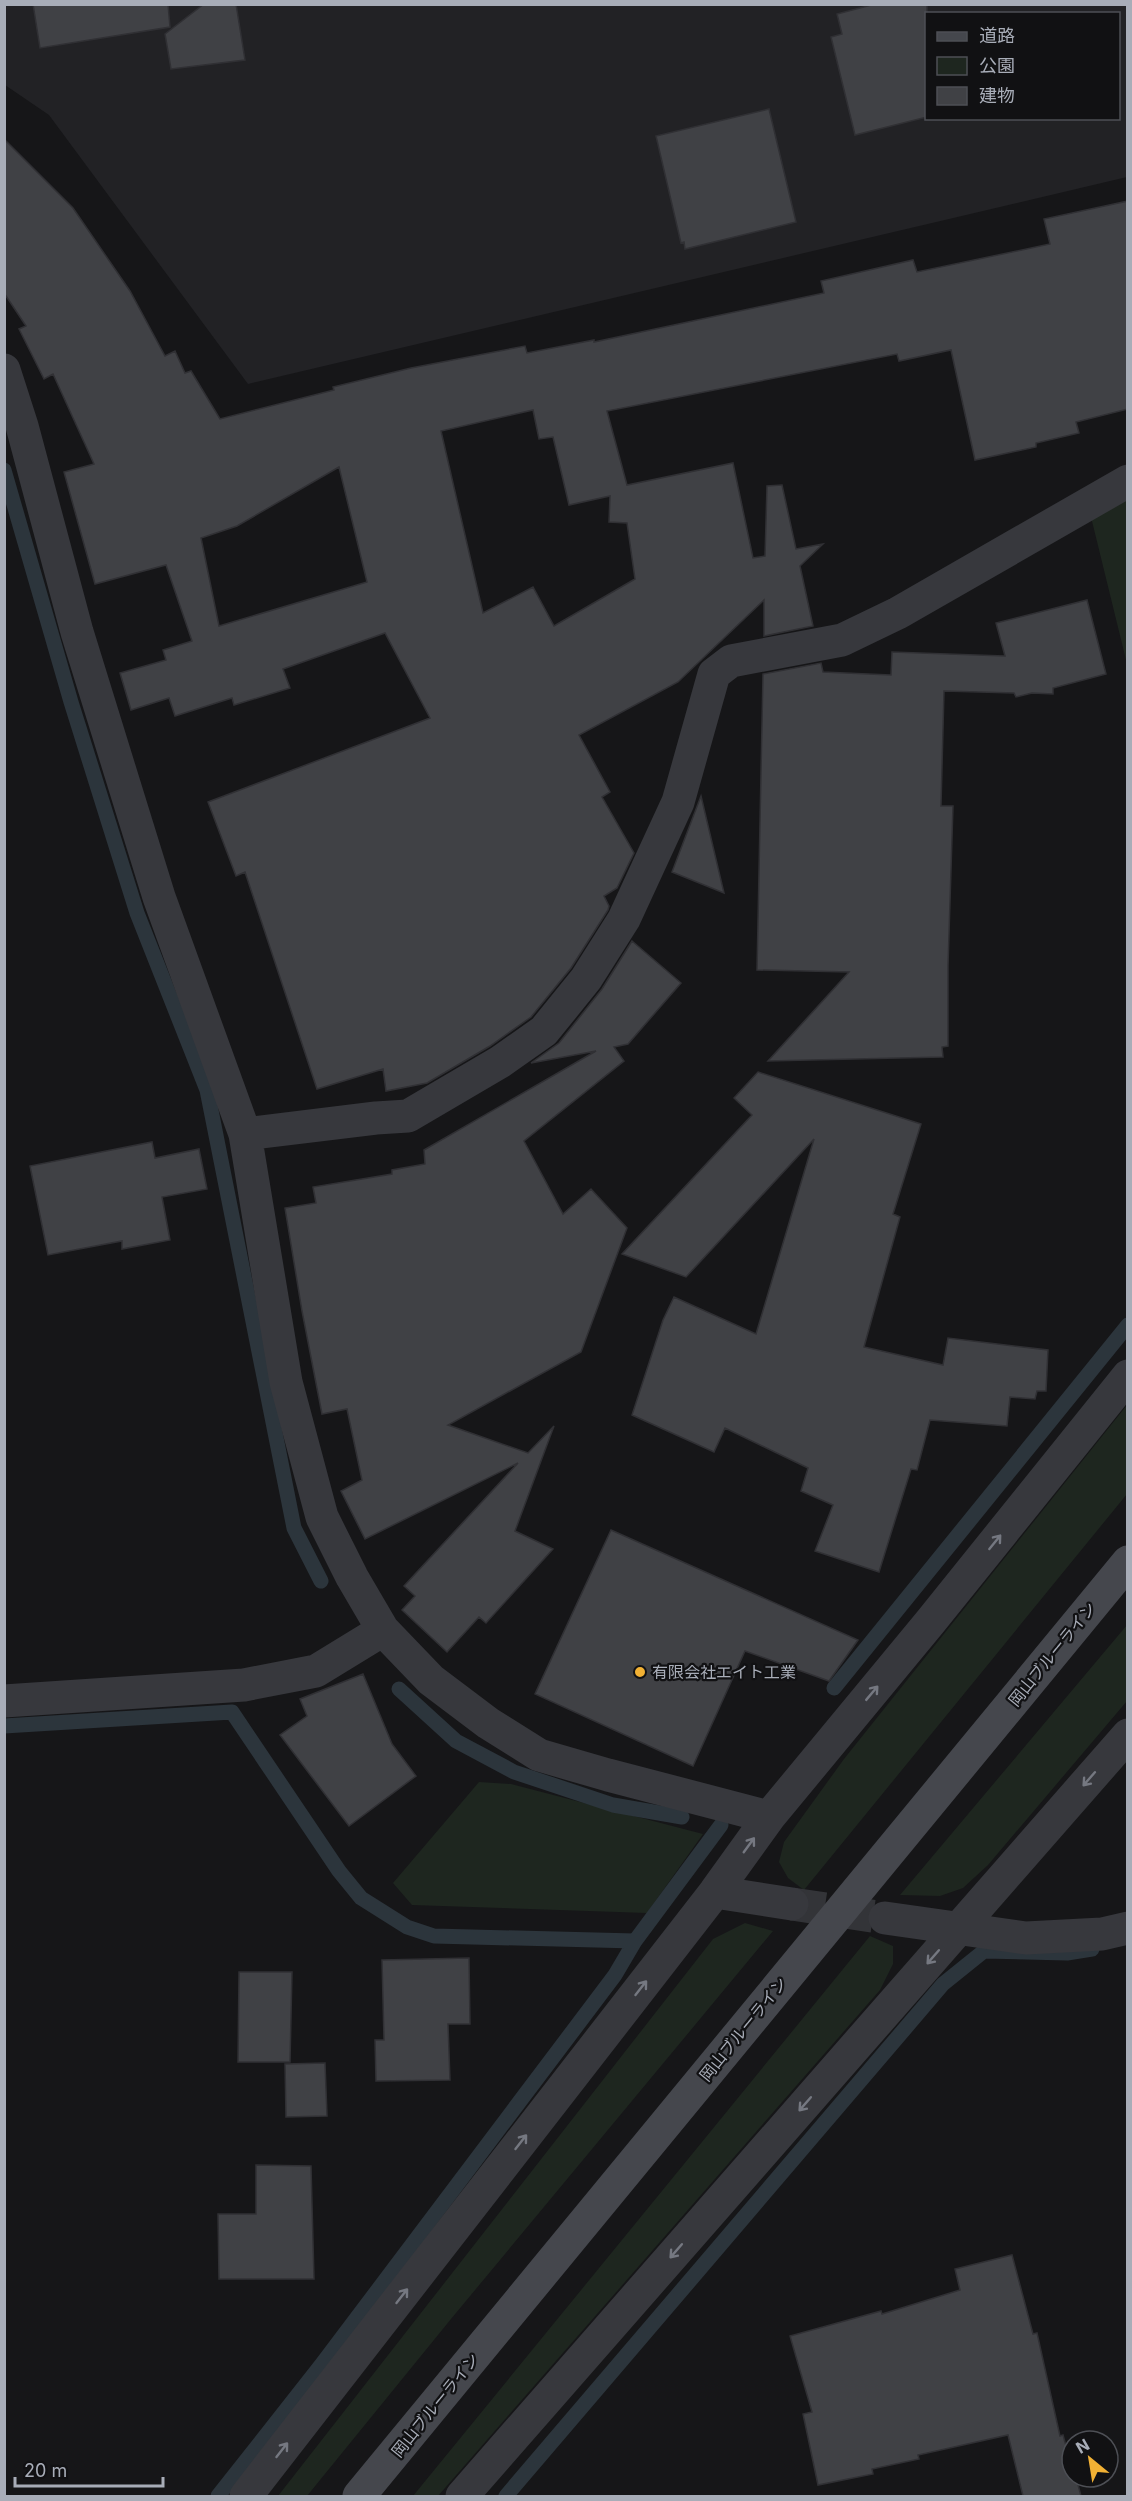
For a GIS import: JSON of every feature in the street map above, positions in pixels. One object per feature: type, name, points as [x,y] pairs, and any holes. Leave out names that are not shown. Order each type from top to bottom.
[{"type":"main road","name":"岡山ブルーライン","points":[[359,2496],[1128,1562]]},
{"type":"street","points":[[4,370],[22,426],[77,632],[159,897],[245,1134],[286,1382],[322,1517],[352,1577],[383,1630],[431,1680],[488,1723],[539,1755],[770,1817]]},
{"type":"street","points":[[245,1134],[408,1116],[500,1062],[544,1031],[586,979],[624,919],[678,802],[714,674],[731,661],[842,639],[898,613],[1128,481]]},
{"type":"street","points":[[246,2496],[715,1892],[770,1817],[1128,1376]]},
{"type":"street","points":[[4,1701],[244,1685],[316,1671],[383,1630]]},
{"type":"street","points":[[462,2496],[1128,1735]]},
{"type":"street","points":[[715,1892],[792,1904]]},
{"type":"street","points":[[885,1918],[1026,1938],[1102,1934],[1128,1928]]},
{"type":"shaded area","points":[[4,5],[1127,5],[1127,177],[248,384],[49,115],[5,85]]},
{"type":"green space","points":[[1127,495],[1127,664],[1091,517]]},
{"type":"green space","points":[[1127,1405],[1127,1494],[804,1890],[788,1878],[779,1862],[784,1842],[844,1759]]},
{"type":"green space","points":[[1127,1625],[1127,1701],[988,1865],[963,1888],[940,1896],[900,1895]]},
{"type":"green space","points":[[479,1782],[511,1784],[703,1834],[647,1913],[412,1905],[393,1883]]},
{"type":"green space","points":[[745,1923],[773,1931],[307,2496],[278,2496],[713,1939]]},
{"type":"green space","points":[[870,1936],[893,1946],[893,1964],[880,1990],[438,2496],[413,2496]]},
{"type":"building","points":[[33,4],[168,4],[170,27],[40,48]]},
{"type":"building","points":[[204,4],[236,4],[245,60],[171,69],[165,34]]},
{"type":"building","points":[[875,4],[927,4],[927,12],[925,12],[925,118],[855,135],[831,37],[842,34],[837,14]]},
{"type":"building","points":[[769,109],[796,222],[685,249],[684,242],[681,243],[656,136]]},
{"type":"building","points":[[4,139],[73,208],[130,291],[165,356],[175,351],[185,373],[191,371],[220,419],[411,368],[525,346],[527,353],[594,340],[594,342],[824,293],[821,281],[913,260],[917,272],[1050,244],[1044,219],[1128,201],[1128,409],[1076,422],[1079,433],[1036,443],[1036,447],[975,460],[951,350],[899,361],[897,354],[607,411],[627,485],[733,463],[753,558],[765,556],[767,486],[782,485],[796,549],[823,544],[800,566],[813,626],[764,636],[764,600],[678,682],[579,735],[610,792],[602,797],[634,853],[617,888],[604,896],[609,906],[608,910],[571,968],[531,1017],[490,1046],[427,1083],[386,1091],[383,1069],[317,1089],[245,872],[236,876],[208,802],[430,718],[385,633],[283,669],[290,688],[234,705],[232,698],[175,716],[169,698],[131,710],[120,673],[166,660],[163,650],[192,641],[166,565],[95,584],[64,472],[94,464],[53,374],[44,379],[19,329],[26,326],[4,293]],"holes":[[[533,410],[539,439],[553,437],[569,505],[610,496],[609,522],[627,523],[635,579],[554,626],[533,587],[483,613],[441,431]],[[339,467],[367,582],[219,626],[201,538],[237,526]]]},
{"type":"building","points":[[1087,600],[1106,674],[1053,688],[1053,694],[1032,693],[1016,697],[1014,693],[944,691],[941,806],[953,806],[948,1046],[942,1047],[943,1057],[768,1061],[849,972],[757,970],[763,674],[821,663],[823,672],[891,675],[892,652],[1005,656],[996,623]]},
{"type":"building","points":[[701,796],[724,893],[672,872]]},
{"type":"building","points":[[632,941],[681,983],[628,1044],[614,1047],[624,1061],[524,1141],[563,1214],[591,1189],[627,1228],[581,1352],[448,1425],[528,1453],[554,1426],[515,1531],[553,1549],[486,1623],[479,1617],[447,1652],[402,1610],[415,1596],[404,1586],[518,1463],[365,1539],[341,1491],[362,1480],[347,1409],[322,1414],[285,1208],[316,1203],[313,1187],[392,1174],[392,1170],[425,1164],[424,1150],[596,1051],[531,1063],[559,1043],[602,989]]},
{"type":"building","points":[[758,1072],[921,1124],[893,1214],[900,1217],[864,1347],[943,1365],[948,1338],[1048,1350],[1046,1391],[1037,1391],[1035,1399],[1010,1397],[1007,1426],[930,1420],[917,1470],[911,1469],[879,1572],[815,1551],[833,1505],[801,1491],[808,1468],[725,1428],[714,1452],[632,1415],[663,1320],[674,1297],[756,1334],[814,1139],[686,1277],[622,1254],[752,1115],[734,1098]]},
{"type":"building","points":[[152,1142],[155,1158],[199,1149],[207,1189],[162,1197],[170,1240],[122,1249],[122,1241],[48,1255],[30,1166]]},
{"type":"building","points":[[611,1530],[858,1640],[829,1681],[745,1651],[693,1766],[535,1694]]},
{"type":"building","points":[[363,1674],[392,1744],[416,1776],[349,1826],[280,1735],[307,1716],[300,1699]]},
{"type":"building","points":[[469,1958],[470,2024],[448,2024],[450,2080],[376,2081],[375,2040],[384,2040],[382,1960]]},
{"type":"building","points":[[239,1972],[292,1972],[290,2062],[238,2062]]},
{"type":"building","points":[[325,2063],[327,2116],[286,2117],[285,2064]]},
{"type":"building","points":[[256,2165],[311,2166],[314,2279],[219,2279],[218,2214],[256,2214]]},
{"type":"building","points":[[1012,2255],[1033,2334],[1037,2333],[1060,2436],[1060,2489],[1079,2489],[1081,2496],[1023,2496],[1008,2435],[918,2455],[919,2459],[872,2469],[873,2474],[818,2485],[803,2414],[812,2412],[790,2336],[881,2311],[882,2314],[960,2290],[955,2269]]},
{"type":"waterway","points":[[4,470],[71,702],[137,913],[207,1090],[294,1528],[321,1581]]},
{"type":"waterway","points":[[834,1688],[1128,1325]]},
{"type":"waterway","points":[[399,1689],[456,1741],[514,1772],[613,1805],[682,1817]]},
{"type":"waterway","points":[[4,1726],[232,1712],[339,1871],[361,1898],[407,1927],[434,1936],[635,1941]]},
{"type":"waterway","points":[[218,2496],[322,2364],[615,1975],[635,1941],[721,1825]]},
{"type":"waterway","points":[[506,2496],[943,1984],[984,1951],[1067,1953],[1092,1949]]},
{"type":"tunnel","points":[[792,1904],[885,1918]]},
{"type":"place","name":"有限会社エイト工業","points":[[640,1672]]}]
